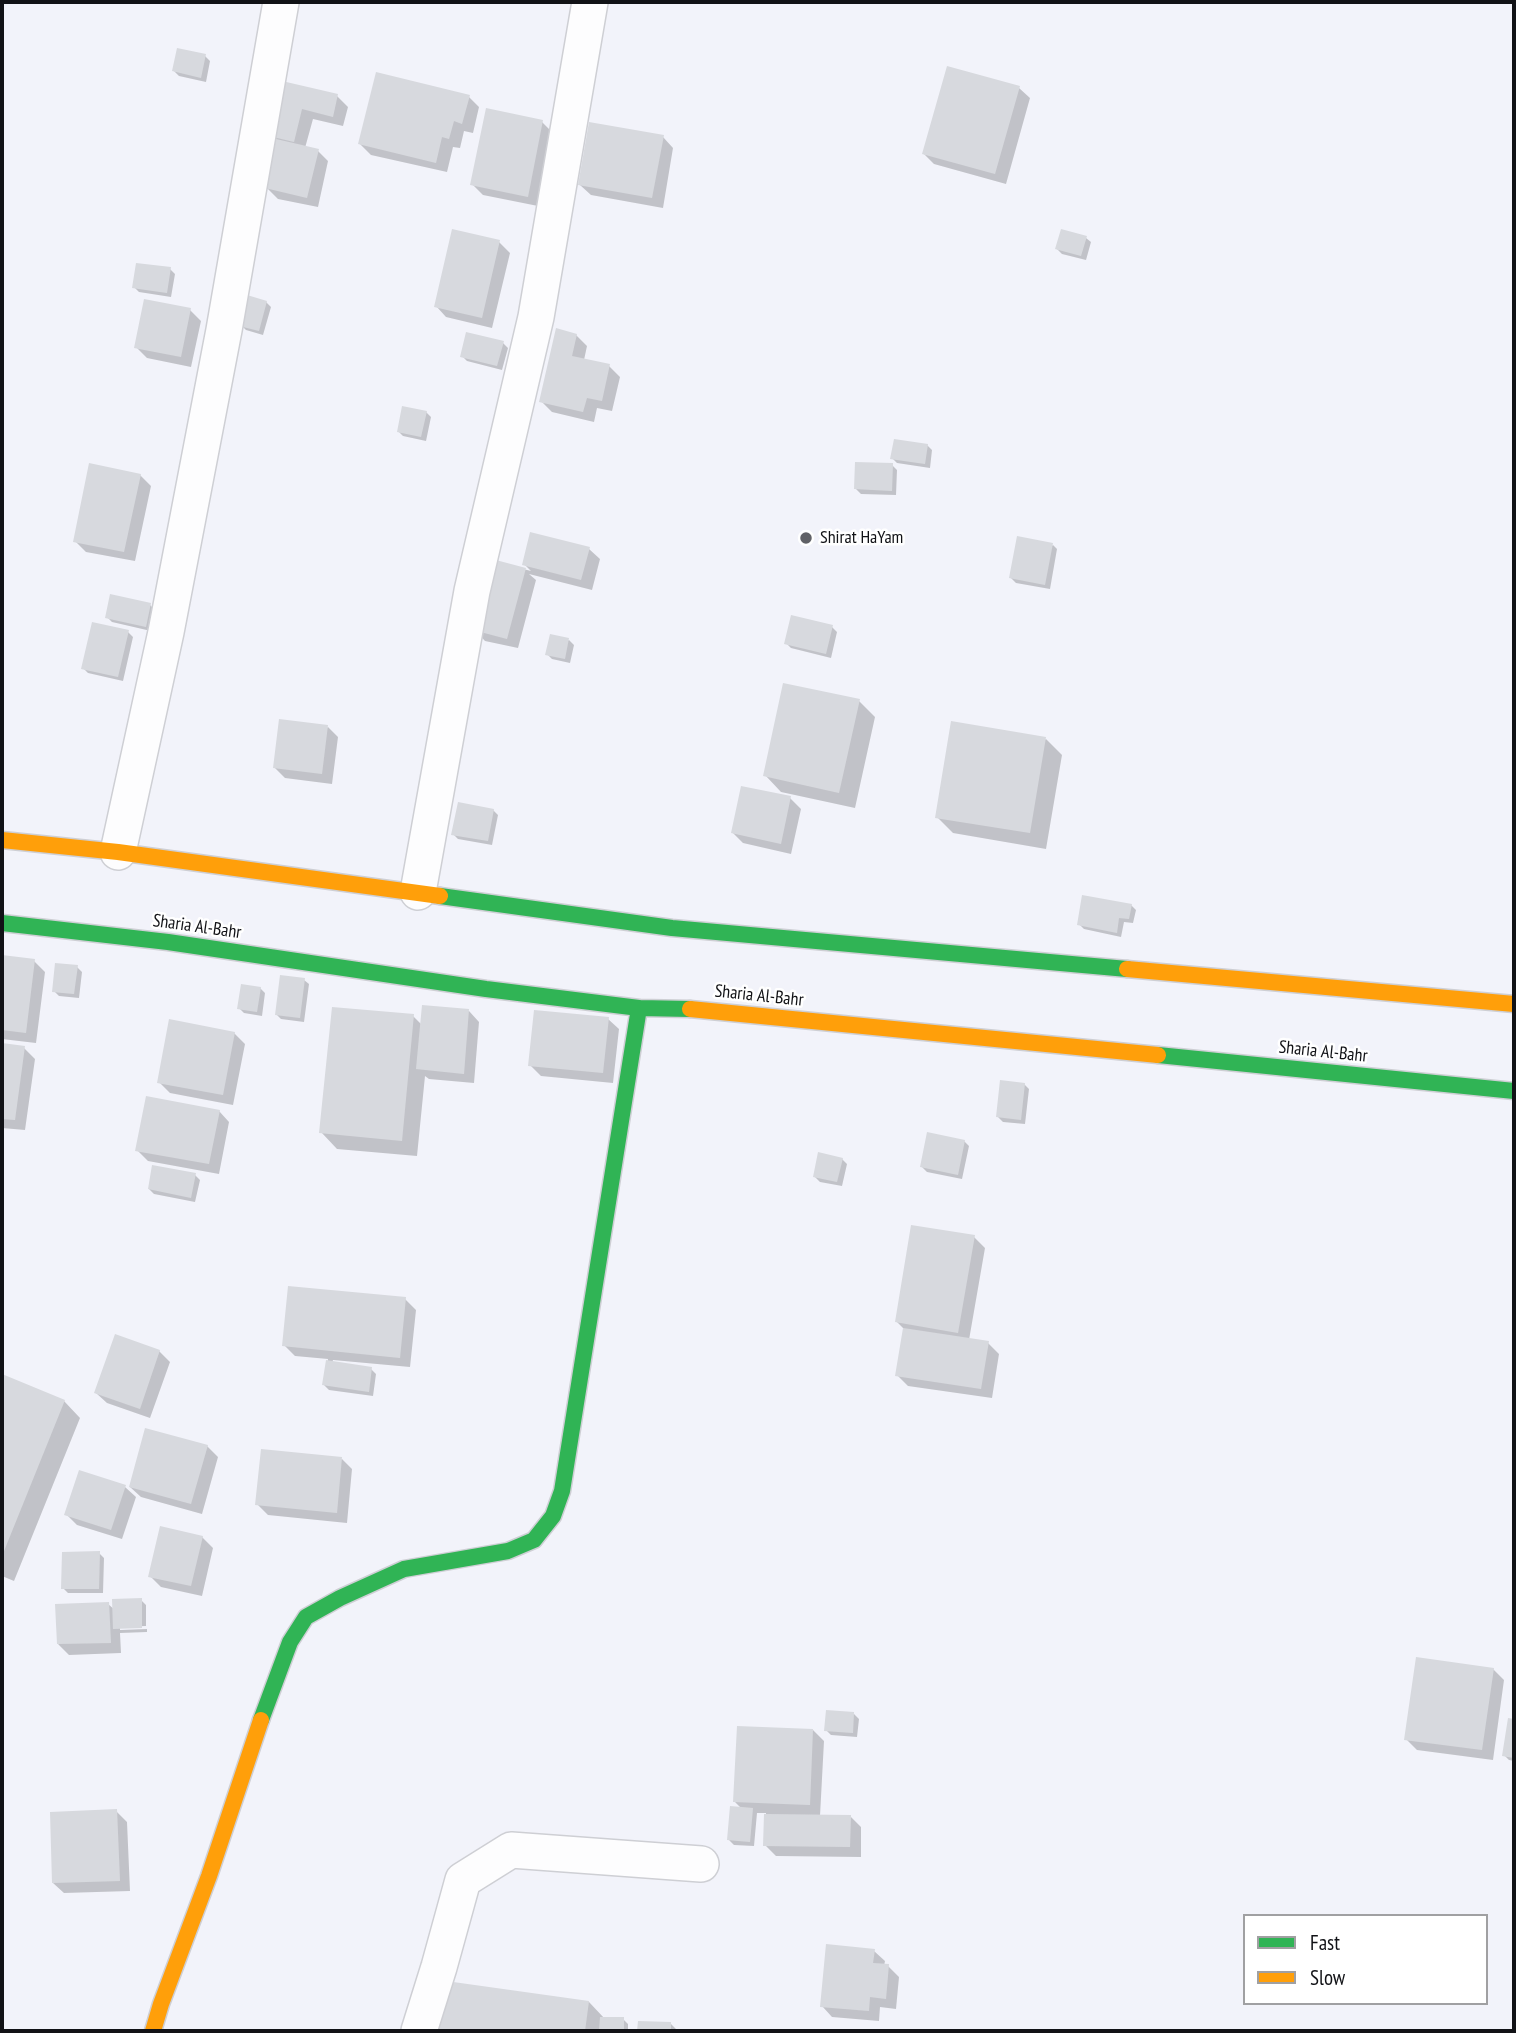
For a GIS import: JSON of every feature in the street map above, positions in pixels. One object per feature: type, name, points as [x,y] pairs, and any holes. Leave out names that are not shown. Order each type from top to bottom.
[{"type":"main road","points":[[2,840],[118,852],[672,928],[1514,1004]]},
{"type":"main road","name":"Sharia Al-Bahr","points":[[2,923],[168,942],[486,989],[639,1007],[682,1008],[1514,1091]]},
{"type":"main road","points":[[153,2031],[209,1876],[270,1692],[290,1642],[306,1617],[340,1598],[404,1569],[508,1552],[534,1540],[553,1516],[562,1491],[639,1007]]},
{"type":"street","points":[[118,852],[166,632],[221,343],[281,2]]},
{"type":"street","points":[[418,892],[472,591],[536,317],[590,2]]},
{"type":"street","points":[[419,2031],[463,1880],[511,1850],[701,1864]]},
{"type":"building","points":[[177,48],[206,54],[201,78],[172,71]]},
{"type":"building","points":[[947,66],[1020,86],[995,174],[922,154]]},
{"type":"building","points":[[376,72],[470,95],[462,124],[454,121],[449,139],[442,137],[436,163],[358,144]]},
{"type":"building","points":[[282,81],[338,94],[333,117],[302,109],[294,142],[269,136]]},
{"type":"building","points":[[486,108],[543,120],[528,197],[470,185]]},
{"type":"building","points":[[589,122],[664,135],[652,198],[578,185]]},
{"type":"building","points":[[276,139],[319,149],[307,198],[265,188]]},
{"type":"building","points":[[452,229],[500,240],[482,318],[434,307]]},
{"type":"building","points":[[1061,229],[1087,236],[1081,256],[1055,249]]},
{"type":"building","points":[[136,263],[171,267],[167,293],[132,288]]},
{"type":"building","points":[[247,295],[267,301],[259,331],[239,326]]},
{"type":"building","points":[[144,299],[191,308],[181,357],[134,348]]},
{"type":"building","points":[[556,328],[577,334],[572,356],[610,364],[602,401],[587,398],[583,412],[539,402]]},
{"type":"building","points":[[466,332],[504,341],[497,366],[460,357]]},
{"type":"building","points":[[402,406],[427,411],[421,437],[397,432]]},
{"type":"building","points":[[894,439],[928,444],[925,464],[890,459]]},
{"type":"building","points":[[855,462],[893,463],[892,491],[854,489]]},
{"type":"building","points":[[89,463],[141,474],[124,552],[73,542]]},
{"type":"building","points":[[530,532],[590,547],[581,580],[522,565]]},
{"type":"building","points":[[1017,536],[1053,543],[1045,585],[1009,578]]},
{"type":"building","points":[[492,559],[526,568],[507,639],[473,630]]},
{"type":"building","points":[[110,594],[151,603],[146,627],[105,618]]},
{"type":"building","points":[[791,615],[833,625],[826,654],[784,644]]},
{"type":"building","points":[[92,622],[129,630],[118,677],[81,669]]},
{"type":"building","points":[[550,634],[569,638],[565,659],[545,655]]},
{"type":"building","points":[[783,683],[860,699],[839,793],[763,776]]},
{"type":"building","points":[[279,719],[328,725],[322,774],[273,768]]},
{"type":"building","points":[[951,721],[1046,737],[1030,833],[935,818]]},
{"type":"building","points":[[741,786],[791,796],[781,844],[731,833]]},
{"type":"building","points":[[458,802],[494,809],[488,841],[451,835]]},
{"type":"building","points":[[1082,895],[1132,904],[1129,919],[1119,918],[1117,933],[1077,925]]},
{"type":"building","points":[[2,955],[35,959],[26,1033],[2,1030]]},
{"type":"building","points":[[55,963],[78,965],[74,994],[52,992]]},
{"type":"building","points":[[280,975],[305,978],[300,1018],[275,1015]]},
{"type":"building","points":[[241,984],[261,987],[257,1012],[237,1009]]},
{"type":"building","points":[[422,1005],[469,1009],[464,1074],[416,1069]]},
{"type":"building","points":[[332,1007],[414,1014],[402,1141],[319,1133]]},
{"type":"building","points":[[534,1010],[609,1017],[603,1073],[528,1066]]},
{"type":"building","points":[[169,1019],[235,1032],[223,1095],[157,1083]]},
{"type":"building","points":[[2,1043],[25,1046],[15,1120],[2,1119]]},
{"type":"building","points":[[1000,1080],[1025,1083],[1021,1120],[996,1117]]},
{"type":"building","points":[[146,1096],[220,1110],[209,1164],[135,1151]]},
{"type":"building","points":[[927,1132],[965,1140],[958,1175],[920,1167]]},
{"type":"building","points":[[818,1152],[843,1158],[837,1182],[813,1177]]},
{"type":"building","points":[[152,1165],[196,1173],[191,1198],[148,1189]]},
{"type":"building","points":[[911,1225],[975,1235],[958,1333],[895,1322]]},
{"type":"building","points":[[288,1286],[406,1297],[400,1358],[282,1346]]},
{"type":"building","points":[[903,1328],[989,1341],[981,1389],[895,1376]]},
{"type":"building","points":[[115,1334],[160,1350],[140,1409],[94,1393]]},
{"type":"building","points":[[326,1360],[372,1367],[369,1392],[322,1385]]},
{"type":"building","points":[[2,1374],[65,1400],[2,1556]]},
{"type":"building","points":[[145,1428],[208,1445],[191,1504],[129,1487]]},
{"type":"building","points":[[261,1449],[342,1457],[337,1513],[255,1505]]},
{"type":"building","points":[[79,1470],[126,1485],[111,1530],[64,1515]]},
{"type":"building","points":[[160,1526],[203,1536],[191,1586],[148,1577]]},
{"type":"building","points":[[100,1551],[99,1589],[61,1589],[62,1552]]},
{"type":"building","points":[[142,1598],[142,1628],[113,1629],[112,1599]]},
{"type":"building","points":[[109,1602],[111,1643],[57,1644],[55,1604]]},
{"type":"building","points":[[1416,1657],[1494,1668],[1482,1750],[1404,1740]]},
{"type":"building","points":[[826,1710],[854,1712],[853,1733],[824,1731]]},
{"type":"building","points":[[1508,1718],[1514,1719],[1514,1758],[1502,1756]]},
{"type":"building","points":[[737,1726],[813,1729],[810,1805],[733,1802]]},
{"type":"building","points":[[730,1806],[753,1808],[750,1842],[727,1840]]},
{"type":"building","points":[[117,1809],[120,1881],[52,1883],[50,1812]]},
{"type":"building","points":[[764,1814],[851,1815],[850,1847],[763,1846]]},
{"type":"building","points":[[826,1944],[875,1949],[873,1963],[889,1964],[886,1999],[870,1997],[869,2011],[820,2007]]},
{"type":"building","points":[[439,1980],[589,2001],[585,2031],[432,2031]]},
{"type":"building","points":[[600,2017],[624,2017],[624,2031],[599,2031]]},
{"type":"building","points":[[638,2021],[671,2022],[671,2031],[637,2031]]},
{"type":"traffic: fast","points":[[440,896],[672,928],[1127,969]]},
{"type":"traffic: fast","points":[[2,923],[168,942],[486,989],[639,1008],[690,1009]]},
{"type":"traffic: fast","points":[[261,1720],[290,1642],[306,1617],[340,1598],[404,1569],[508,1551],[534,1540],[553,1516],[562,1491],[639,1008]]},
{"type":"traffic: fast","points":[[1158,1055],[1514,1091]]},
{"type":"traffic: slow","points":[[2,840],[118,852],[440,896]]},
{"type":"traffic: slow","points":[[1127,969],[1514,1004]]},
{"type":"traffic: slow","points":[[690,1009],[1158,1055]]},
{"type":"traffic: slow","points":[[153,2031],[261,1720]]},
{"type":"place","name":"Shirat HaYam","points":[[806,538]]}]
